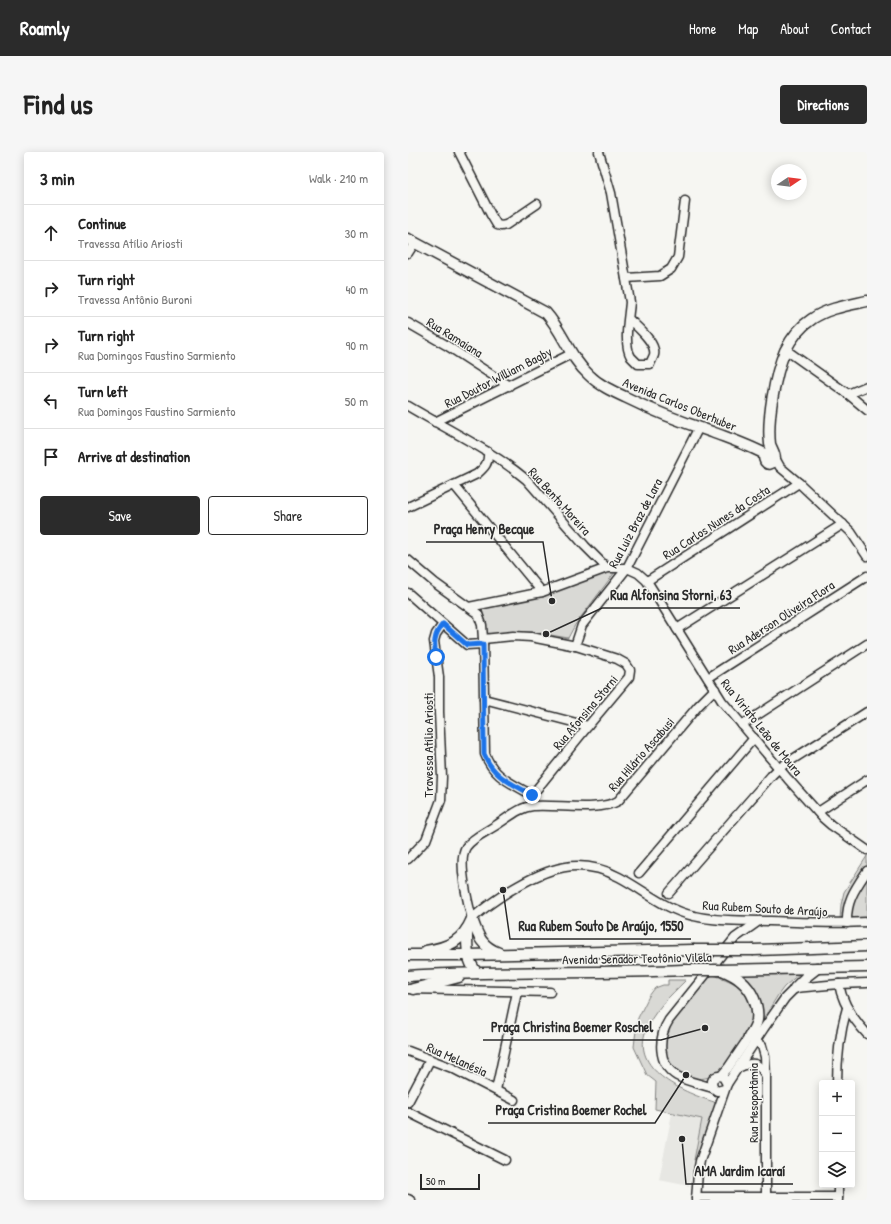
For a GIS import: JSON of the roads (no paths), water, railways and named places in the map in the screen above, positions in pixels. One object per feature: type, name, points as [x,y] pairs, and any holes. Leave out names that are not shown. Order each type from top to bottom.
[{"type":"main road","name":"Avenida Carlos Oberhuber","points":[[411,241],[546,313],[558,328],[571,354],[580,367],[603,386],[643,406],[769,456]]},
{"type":"main road","points":[[769,456],[770,418],[777,377],[786,350],[803,326],[812,318],[827,311],[867,301]]},
{"type":"main road","points":[[408,955],[437,949],[451,944],[456,941],[467,929],[472,919]]},
{"type":"main road","points":[[472,919],[484,945],[501,954]]},
{"type":"main road","points":[[467,929],[468,956],[474,973]]},
{"type":"main road","name":"Avenida Senador Teotônio Vilela","points":[[408,955],[468,956],[867,946]]},
{"type":"main road","points":[[434,956],[437,965],[438,978]]},
{"type":"main road","name":"Avenida Senador Teotônio Vilela","points":[[438,978],[474,973],[640,972],[867,967]]},
{"type":"main road","points":[[795,988],[808,975],[818,968]]},
{"type":"main road","points":[[721,970],[741,980],[750,991],[755,1002],[757,1018],[753,1039]]},
{"type":"main road","points":[[408,976],[438,978]]},
{"type":"main road","points":[[410,991],[438,978]]},
{"type":"street","points":[[459,152],[497,225],[506,225],[537,204]]},
{"type":"street","points":[[599,152],[611,193],[630,302],[627,342],[631,356],[638,364],[650,364],[654,354],[653,347],[647,338],[629,319]]},
{"type":"street","points":[[626,278],[660,276],[671,269],[678,257],[684,201]]},
{"type":"street","points":[[408,253],[411,241]]},
{"type":"street","name":"Rua Ramaiana","points":[[408,323],[446,345],[509,386]]},
{"type":"street","points":[[786,350],[848,394],[867,410]]},
{"type":"street","name":"Rua Doutor William Bagby","points":[[435,422],[571,354]]},
{"type":"street","points":[[848,394],[867,386]]},
{"type":"street","name":"Rua Bento Moreira","points":[[408,406],[488,452],[527,480],[585,546],[607,568]]},
{"type":"street","name":"Rua Luiz Braz de Lara","points":[[575,646],[582,625],[627,568],[698,427]]},
{"type":"street","points":[[408,507],[477,474],[486,466],[488,452]]},
{"type":"street","name":"Avenida Carlos Oberhuber","points":[[769,456],[863,543],[867,556]]},
{"type":"street","name":"Rua Carlos Nunes da Costa","points":[[647,581],[799,483]]},
{"type":"street","points":[[454,485],[542,592]]},
{"type":"street","points":[[678,629],[843,524]]},
{"type":"street","points":[[408,560],[435,583],[478,614],[482,625],[483,642],[484,754],[493,770],[502,778],[532,795],[532,806]]},
{"type":"street","points":[[469,607],[542,592],[607,568],[627,568]]},
{"type":"street","name":"Rua Viriato Leão de Moura","points":[[627,568],[638,573],[647,581],[714,689],[742,725],[831,825],[867,849]]},
{"type":"street","name":"Rua Aderson Oliveira Flora","points":[[708,678],[867,576]]},
{"type":"street","name":"Rua Afonsina Storni","points":[[408,593],[467,645],[513,636],[531,637],[575,646],[616,659],[626,664],[630,670],[629,677],[532,795]]},
{"type":"street","name":"Travessa Atílio Ariosti","points":[[408,859],[426,840],[441,800],[442,771],[439,678],[434,641],[436,634],[443,624]]},
{"type":"street","points":[[742,725],[867,644]]},
{"type":"street","name":"Rua Hilário Ascabusi","points":[[472,919],[464,881],[462,856],[464,850],[472,842],[520,810],[532,806],[599,806],[618,801],[714,689]]},
{"type":"street","points":[[484,699],[588,726]]},
{"type":"street","points":[[669,893],[770,776],[779,768],[867,712]]},
{"type":"street","points":[[639,873],[754,738]]},
{"type":"street","points":[[818,812],[867,780]]},
{"type":"street","name":"Rua Rubem Souto de Araújo","points":[[472,919],[485,907],[538,874],[566,867],[587,866],[604,870],[619,877],[680,912],[700,917],[759,921],[867,922]]},
{"type":"street","points":[[847,923],[846,912],[851,896],[867,871]]},
{"type":"street","points":[[735,938],[736,920]]},
{"type":"street","points":[[726,1086],[718,1091],[678,1076],[667,1066],[661,1049],[662,1034],[669,1020],[735,938],[759,921]]},
{"type":"street","points":[[693,1082],[713,1079],[716,1076],[721,1076],[753,1039],[785,998],[795,988],[867,983]]},
{"type":"street","points":[[839,984],[841,994],[847,1008],[867,1034]]},
{"type":"street","points":[[410,991],[550,992]]},
{"type":"street","points":[[496,1090],[517,992]]},
{"type":"street","points":[[837,1080],[840,1042],[847,1008]]},
{"type":"street","points":[[753,1039],[740,1066],[726,1086],[700,1161],[696,1198],[838,1199],[838,1188]]},
{"type":"street","name":"Rua Mesopotâmia","points":[[753,1039],[760,1043],[764,1050],[766,1076],[766,1198]]},
{"type":"street","name":"Rua Melanésia","points":[[408,1051],[452,1068],[514,1100]]},
{"type":"street","points":[[408,1102],[430,1060]]},
{"type":"street","points":[[740,1066],[756,1063],[766,1076]]},
{"type":"street","points":[[721,1076],[725,1078],[726,1086]]},
{"type":"street","points":[[713,1079],[713,1088]]},
{"type":"street","points":[[408,1112],[505,1160]]},
{"type":"place","name":"Praça Henry Becque","points":[[552,601]]},
{"type":"place","name":"Rua Alfonsina Storni, 63","points":[[546,634]]},
{"type":"place","name":"Rua Rubem Souto De Araújo, 1550","points":[[503,890]]},
{"type":"place","name":"Praça Christina Boemer Roschel","points":[[705,1028]]},
{"type":"place","name":"Praça Cristina Boemer Rochel","points":[[686,1075]]},
{"type":"place","name":"AMA Jardim Icaraí","points":[[682,1139]]}]
